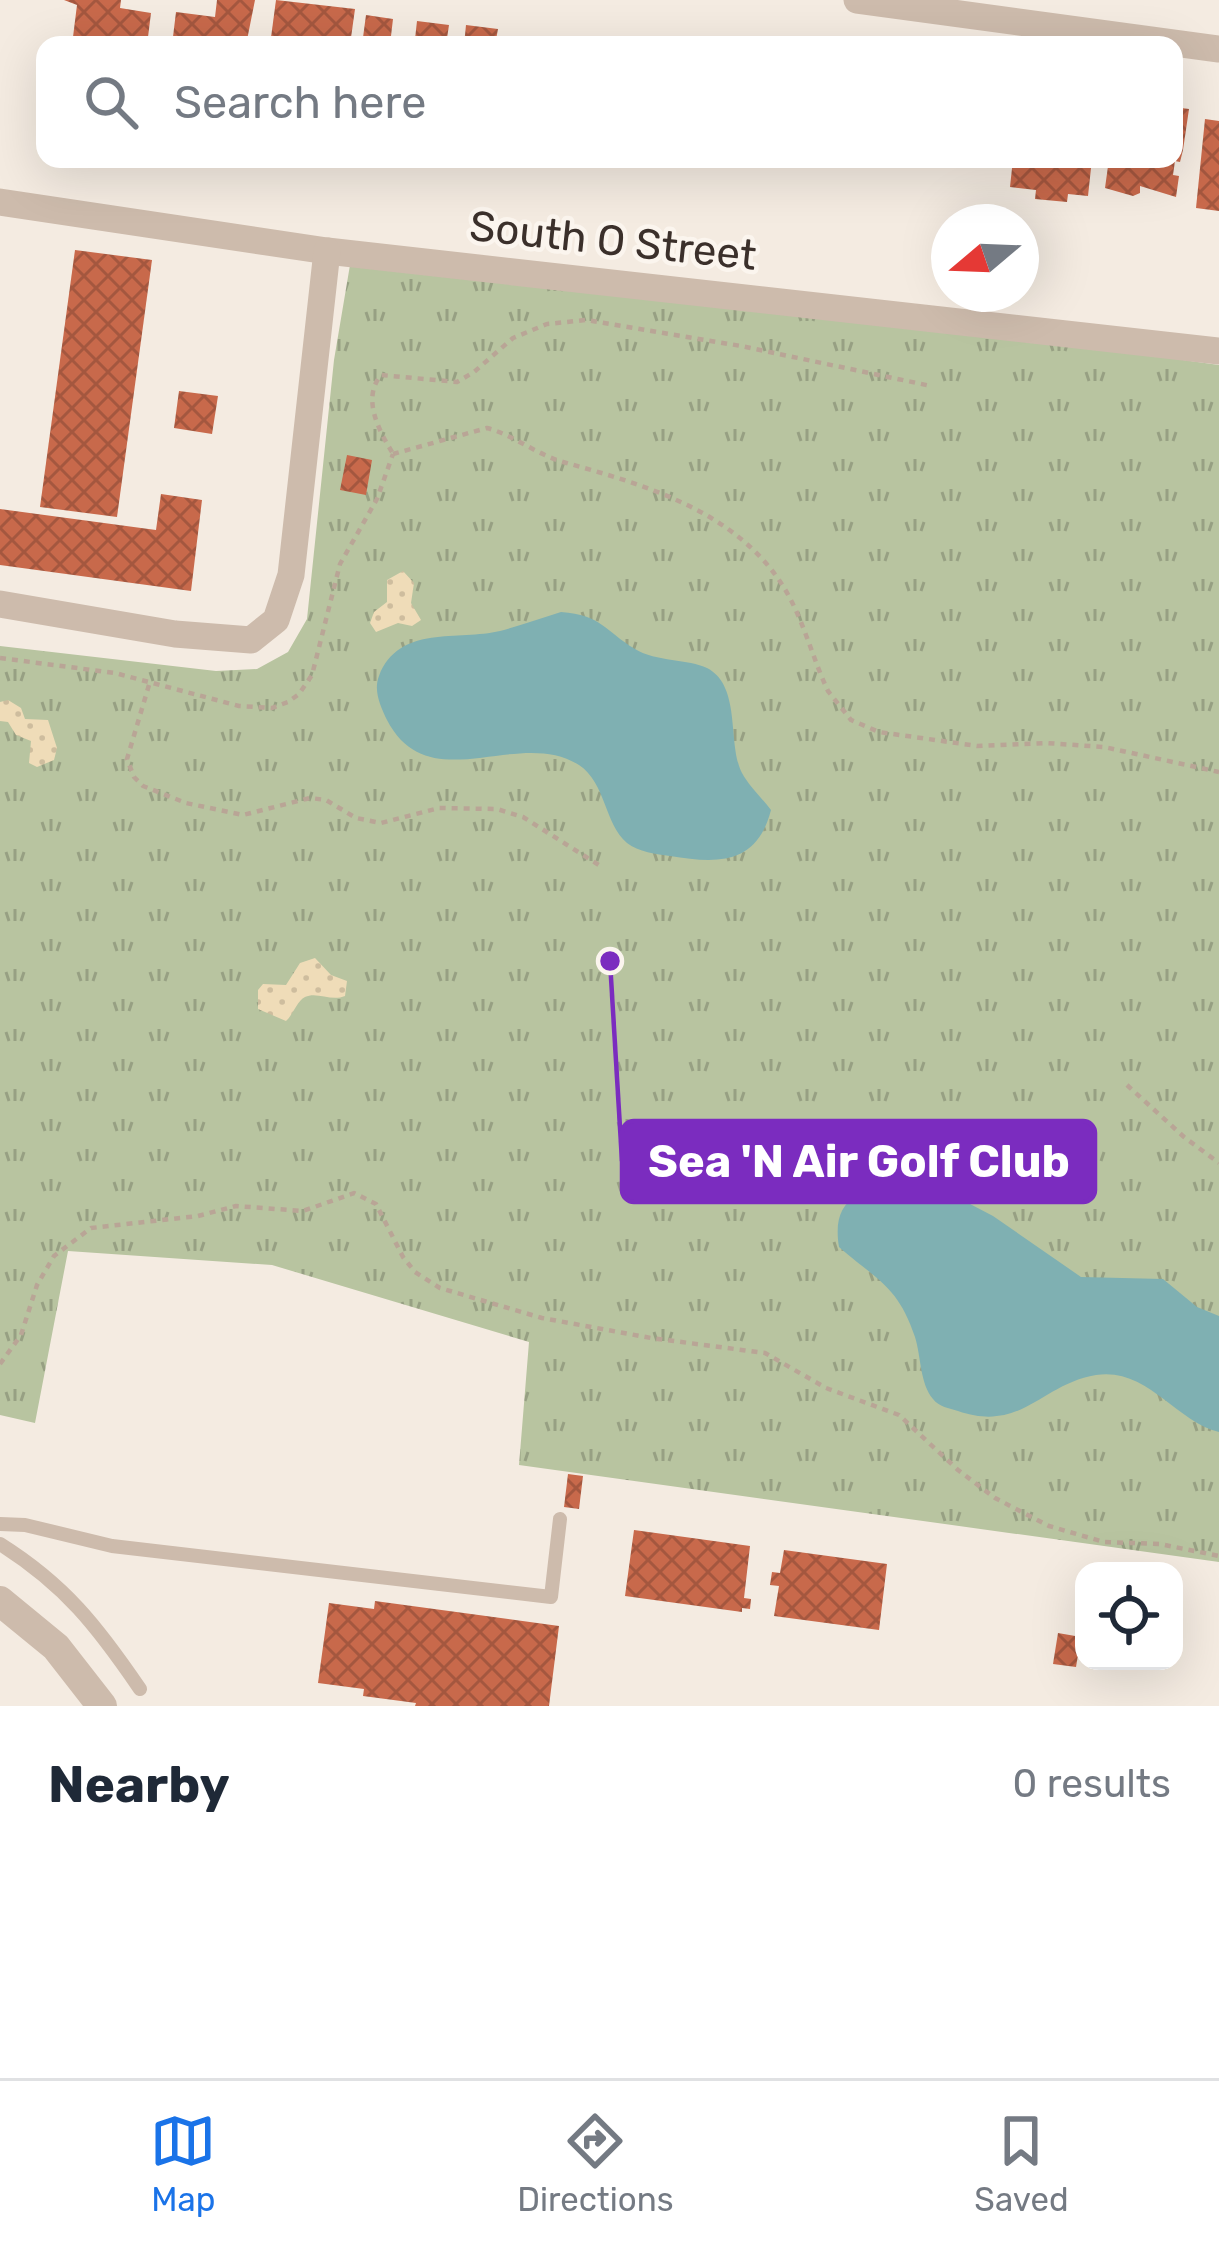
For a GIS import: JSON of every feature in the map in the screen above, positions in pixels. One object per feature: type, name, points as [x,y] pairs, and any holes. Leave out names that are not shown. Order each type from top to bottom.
[{"type":"street","points":[[857,0],[1118,36]]},
{"type":"street","points":[[1183,45],[1219,50]]},
{"type":"street","name":"South O Street","points":[[0,202],[327,251],[1219,351]]},
{"type":"street","points":[[0,604],[175,634],[251,640],[276,620],[291,575],[327,251]]},
{"type":"street","points":[[0,1601],[56,1647],[102,1706]]},
{"type":"lane","points":[[0,1524],[112,1546],[551,1597],[560,1519]]},
{"type":"lane","points":[[0,1544],[35,1566],[93,1620],[140,1689]]},
{"type":"path","points":[[931,386],[586,320],[547,324],[513,338],[457,382],[381,375],[371,388],[371,398],[393,454],[487,428],[542,454],[682,502],[720,524],[748,544],[780,581],[837,706],[864,728],[976,746],[1104,747],[1219,772]]},
{"type":"path","points":[[0,658],[70,664],[149,685],[127,752],[129,767],[143,786],[186,803],[243,815],[310,798],[381,823],[439,808],[496,809],[523,817],[602,868]]},
{"type":"path","points":[[1127,1085],[1219,1162]]},
{"type":"path","points":[[0,1364],[21,1335],[37,1285],[54,1256],[91,1228],[198,1216],[236,1206],[303,1211],[354,1193],[376,1204],[415,1272],[440,1288],[542,1318],[765,1353],[826,1388],[899,1414],[994,1498],[1049,1526],[1104,1542],[1160,1544],[1219,1556]]},
{"type":"green space","points":[[350,265],[1055,342],[1219,365],[1219,1562],[519,1465],[529,1342],[272,1265],[68,1251],[35,1423],[0,1415],[0,646],[216,671],[257,669],[288,652],[307,619],[334,360]]},
{"type":"sand","points":[[403,571],[414,583],[411,603],[421,620],[376,632],[370,623],[374,612],[387,602],[387,580]]},
{"type":"sand","points":[[8,700],[21,708],[25,719],[48,720],[57,748],[54,760],[37,767],[29,763],[31,741],[0,721],[0,702]]},
{"type":"sand","points":[[315,958],[331,975],[347,981],[345,996],[305,997],[286,1021],[258,1009],[258,990],[263,984],[286,985],[300,963]]},
{"type":"water","points":[[561,612],[595,620],[643,653],[700,665],[718,676],[730,701],[742,773],[771,810],[765,828],[746,851],[704,860],[637,849],[619,835],[595,782],[579,765],[555,755],[529,753],[450,760],[426,756],[405,744],[387,720],[377,682],[388,660],[401,648],[432,638],[500,631]]},
{"type":"water","points":[[901,1181],[949,1193],[993,1216],[1081,1277],[1163,1279],[1197,1307],[1219,1316],[1219,1432],[1146,1387],[1114,1375],[1077,1380],[999,1416],[980,1416],[935,1402],[901,1306],[885,1285],[839,1247],[844,1207],[861,1193]]},
{"type":"building","points":[[64,0],[121,0],[120,8],[151,13],[148,36],[73,36],[77,5]]},
{"type":"building","points":[[217,0],[255,0],[248,36],[173,36],[176,12],[215,17]]},
{"type":"building","points":[[276,0],[355,9],[351,36],[271,36]]},
{"type":"building","points":[[366,15],[393,19],[391,36],[363,36]]},
{"type":"building","points":[[417,21],[449,25],[447,36],[415,36]]},
{"type":"building","points":[[466,25],[498,29],[497,36],[465,36]]},
{"type":"building","points":[[1183,108],[1189,109],[1183,150]]},
{"type":"building","points":[[1205,119],[1219,121],[1219,211],[1196,208]]},
{"type":"building","points":[[1012,168],[1091,168],[1088,196],[1068,194],[1067,202],[1035,199],[1036,190],[1010,187]]},
{"type":"building","points":[[1108,168],[1174,168],[1173,175],[1179,176],[1176,197],[1140,186],[1140,193],[1133,196],[1105,188]]},
{"type":"building","points":[[75,250],[152,260],[117,517],[40,507]]},
{"type":"building","points":[[179,391],[218,396],[212,434],[174,428]]},
{"type":"building","points":[[347,455],[372,460],[366,495],[340,490]]},
{"type":"building","points":[[161,494],[202,500],[191,591],[0,565],[0,509],[156,530]]},
{"type":"building","points":[[568,1474],[583,1476],[579,1509],[564,1507]]},
{"type":"building","points":[[634,1530],[750,1546],[744,1598],[751,1599],[750,1609],[742,1608],[742,1612],[625,1596]]},
{"type":"building","points":[[784,1550],[887,1564],[879,1630],[774,1616],[779,1586],[770,1585],[772,1572],[780,1573]]},
{"type":"building","points":[[375,1601],[559,1626],[549,1706],[415,1706],[363,1696],[364,1689],[318,1683],[329,1603],[374,1609]]},
{"type":"building","points":[[1058,1633],[1075,1636],[1075,1667],[1053,1664]]},
{"type":"place","name":"Sea 'N Air Golf Club","points":[[610,961]]}]
